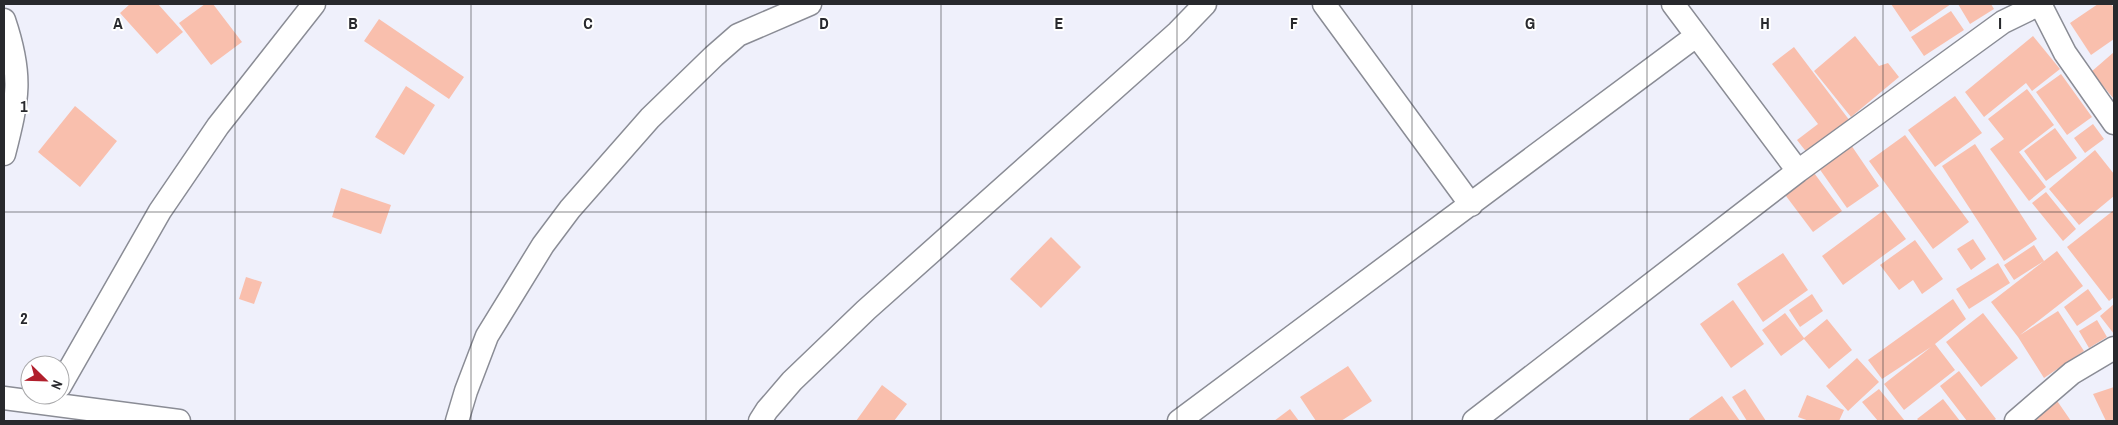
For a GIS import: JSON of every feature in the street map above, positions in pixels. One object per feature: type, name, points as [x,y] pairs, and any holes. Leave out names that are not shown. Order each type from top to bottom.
[{"type":"street","points":[[70,368],[160,211],[218,126],[314,4]]},
{"type":"street","points":[[457,421],[487,336],[542,245],[570,209],[650,118],[688,79],[738,35],[784,9],[810,4]]},
{"type":"street","points":[[760,421],[792,381],[866,310],[1178,32],[1205,4]]},
{"type":"street","points":[[1324,4],[1471,205]]},
{"type":"street","points":[[1673,4],[1798,171]]},
{"type":"street","points":[[1474,421],[1999,13],[2040,4],[2065,53],[2114,123]]},
{"type":"street","points":[[4,20],[16,62],[17,89],[15,112],[4,154]]},
{"type":"street","points":[[1180,421],[1696,36]]},
{"type":"street","points":[[2016,421],[2072,373],[2114,348]]},
{"type":"street","points":[[4,398],[48,407],[179,421]]},
{"type":"building","points":[[130,4],[158,4],[183,32],[157,54],[120,13]]},
{"type":"building","points":[[205,4],[213,4],[242,42],[211,65],[179,23]]},
{"type":"building","points":[[1891,4],[1951,4],[1910,32]]},
{"type":"building","points":[[1958,4],[1991,4],[1994,9],[1970,24]]},
{"type":"building","points":[[2098,4],[2111,4],[2114,8],[2114,39],[2091,55],[2070,23]]},
{"type":"building","points":[[1951,11],[1964,30],[1924,56],[1911,37]]},
{"type":"building","points":[[379,19],[464,77],[449,99],[364,41]]},
{"type":"building","points":[[1855,36],[1879,66],[1888,63],[1899,77],[1851,117],[1814,71]]},
{"type":"building","points":[[2033,36],[2060,69],[2032,91],[2026,83],[1984,117],[1965,92]]},
{"type":"building","points":[[1794,47],[1850,121],[1808,154],[1797,140],[1818,124],[1772,64]]},
{"type":"building","points":[[2114,52],[2114,99],[2091,72]]},
{"type":"building","points":[[2061,74],[2092,117],[2067,135],[2036,92]]},
{"type":"building","points":[[406,86],[435,105],[404,155],[375,137]]},
{"type":"building","points":[[2027,89],[2054,125],[2019,152],[2046,187],[2029,201],[1990,149],[2004,139],[1988,119]]},
{"type":"building","points":[[1955,96],[1982,133],[1935,167],[1908,130]]},
{"type":"building","points":[[75,106],[117,141],[80,187],[38,152]]},
{"type":"building","points":[[2093,124],[2104,139],[2085,153],[2074,138]]},
{"type":"building","points":[[2055,128],[2077,158],[2046,181],[2024,151]]},
{"type":"building","points":[[1905,135],[1969,222],[1933,249],[1869,161]]},
{"type":"building","points":[[1849,142],[1879,186],[1847,208],[1816,164]]},
{"type":"building","points":[[1975,144],[2037,239],[2004,261],[1942,166]]},
{"type":"building","points":[[2095,150],[2114,174],[2114,196],[2079,225],[2049,189]]},
{"type":"building","points":[[1809,166],[1842,211],[1813,232],[1780,188]]},
{"type":"building","points":[[341,188],[391,205],[381,234],[332,217]]},
{"type":"building","points":[[2046,192],[2076,229],[2063,241],[2032,203]]},
{"type":"building","points":[[1884,210],[1906,239],[1843,285],[1822,256]]},
{"type":"building","points":[[2114,210],[2114,297],[2109,301],[2067,247]]},
{"type":"building","points":[[1051,237],[1081,267],[1041,308],[1010,279]]},
{"type":"building","points":[[1973,239],[1986,259],[1971,270],[1957,249]]},
{"type":"building","points":[[1915,240],[1943,279],[1922,294],[1913,280],[1899,290],[1880,265]]},
{"type":"building","points":[[2034,245],[2044,261],[2014,280],[2004,265]]},
{"type":"building","points":[[2057,251],[2083,286],[2020,335],[2058,311],[2084,351],[2044,378],[2018,337],[1991,302]]},
{"type":"building","points":[[1783,253],[1808,290],[1763,322],[1737,284]]},
{"type":"building","points":[[1998,263],[2010,283],[1969,309],[1956,289]]},
{"type":"building","points":[[246,277],[262,282],[254,304],[239,299]]},
{"type":"building","points":[[2088,289],[2102,309],[2077,326],[2064,307]]},
{"type":"building","points":[[1812,294],[1823,311],[1800,327],[1789,310]]},
{"type":"building","points":[[1953,299],[1966,319],[1935,344],[1955,370],[1904,410],[1884,384],[1931,347],[1882,379],[1868,360]]},
{"type":"building","points":[[1733,300],[1764,344],[1731,368],[1700,324]]},
{"type":"building","points":[[2114,304],[2114,334],[2100,316]]},
{"type":"building","points":[[1785,313],[1804,338],[1827,319],[1852,350],[1829,369],[1804,339],[1781,356],[1762,330]]},
{"type":"building","points":[[1983,313],[2018,358],[1981,387],[1946,342]]},
{"type":"building","points":[[2097,320],[2107,337],[2089,348],[2079,331]]},
{"type":"building","points":[[1857,358],[1879,382],[1848,411],[1826,386]]},
{"type":"building","points":[[1348,366],[1372,401],[1341,421],[1316,421],[1300,397]]},
{"type":"building","points":[[1959,371],[1996,419],[1993,421],[1967,421],[1940,386]]},
{"type":"building","points":[[882,385],[907,404],[894,421],[856,421]]},
{"type":"building","points":[[2114,387],[2114,421],[2106,421],[2093,394]]},
{"type":"building","points":[[1745,389],[1766,421],[1747,421],[1732,397]]},
{"type":"building","points":[[1879,389],[1905,421],[1878,421],[1862,402]]},
{"type":"building","points":[[2051,392],[2071,421],[2038,421],[2029,408]]},
{"type":"building","points":[[1807,395],[1844,410],[1839,421],[1809,421],[1798,417]]},
{"type":"building","points":[[1722,396],[1740,421],[1690,421],[1689,419]]},
{"type":"building","points":[[1943,399],[1960,421],[1919,421],[1917,419]]},
{"type":"building","points":[[1290,409],[1299,421],[1274,421]]}]
